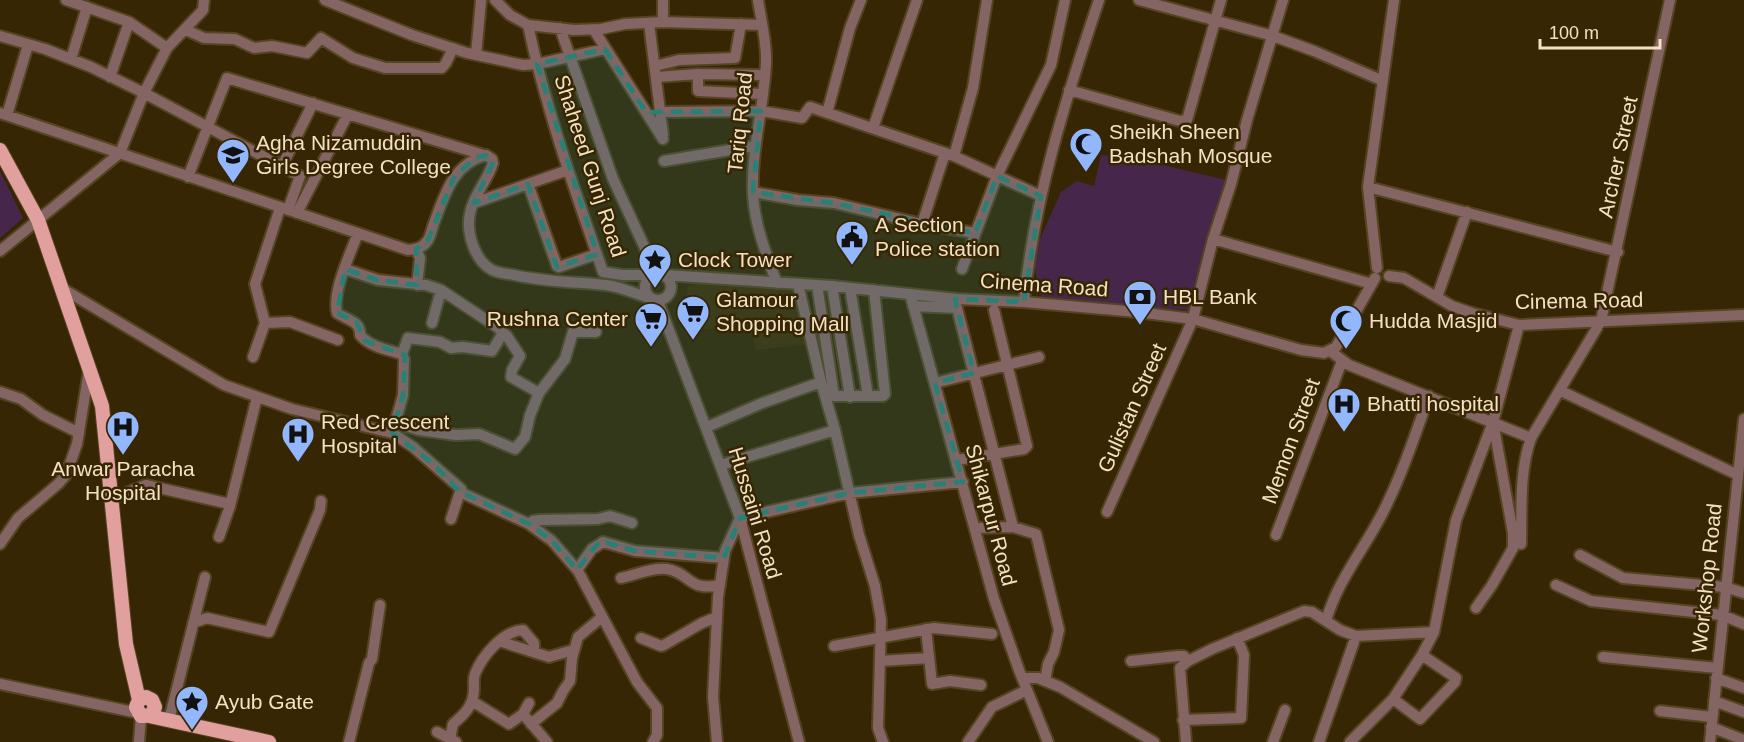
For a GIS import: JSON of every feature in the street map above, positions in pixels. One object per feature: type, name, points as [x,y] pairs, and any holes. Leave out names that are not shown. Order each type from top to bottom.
[{"type":"main road","points":[[0,150],[38,220],[102,406],[126,644],[142,711],[169,720],[269,742]]},
{"type":"street","points":[[0,251],[120,153],[144,93],[167,48],[203,10],[204,0]]},
{"type":"street","points":[[325,0],[412,35],[476,55],[523,65],[605,49]]},
{"type":"street","points":[[476,55],[481,0]]},
{"type":"street","points":[[495,0],[510,15],[528,26],[594,30],[625,24],[663,22],[762,25]]},
{"type":"street","points":[[663,0],[663,22]]},
{"type":"street","name":"Tariq Road","points":[[758,0],[766,61],[761,111],[754,146],[753,192],[757,227],[777,283]]},
{"type":"street","points":[[827,113],[850,28],[861,0]]},
{"type":"street","points":[[873,128],[917,0]]},
{"type":"street","points":[[922,224],[973,88],[987,0]]},
{"type":"street","points":[[962,268],[997,176],[1051,65],[1065,0]]},
{"type":"street","points":[[1024,302],[1041,196],[1069,90],[1099,0]]},
{"type":"street","points":[[1139,0],[1273,36],[1382,80]]},
{"type":"street","points":[[1069,90],[1180,121],[1186,120],[1221,0]]},
{"type":"street","name":"Gulistan Street","points":[[1107,512],[1193,319],[1213,239],[1231,184],[1247,120],[1283,0]]},
{"type":"street","points":[[1394,0],[1368,187],[1374,277],[1348,327],[1330,351],[1341,361],[1531,438]]},
{"type":"street","name":"Archer Street","points":[[1521,544],[1522,476],[1525,454],[1531,438],[1601,321],[1618,252],[1670,0]]},
{"type":"street","points":[[71,59],[76,3],[129,22],[167,48]]},
{"type":"street","points":[[110,77],[129,22]]},
{"type":"street","points":[[594,30],[663,139],[649,23]]},
{"type":"street","points":[[656,72],[679,60],[735,58],[741,24]]},
{"type":"street","name":"Shaheed Gunj Road","points":[[528,26],[568,170],[603,272],[623,276],[659,275]]},
{"type":"street","points":[[188,177],[227,78],[486,155],[492,159],[493,163],[470,211],[471,239],[480,257],[493,270],[540,281],[608,286],[654,299],[667,298],[671,291],[670,282],[659,275],[650,259],[613,179],[560,28]]},
{"type":"street","points":[[186,30],[210,39],[235,39],[254,48],[272,46],[307,53],[321,38],[353,58],[385,68],[442,68],[447,63],[453,48]]},
{"type":"street","points":[[0,36],[45,49],[110,77],[300,176],[289,211]]},
{"type":"street","points":[[28,45],[3,114],[408,250],[416,249],[428,240],[447,190],[463,166],[475,158],[486,155]]},
{"type":"street","points":[[656,72],[765,75]]},
{"type":"street","points":[[698,74],[698,91],[762,94]]},
{"type":"street","points":[[282,166],[313,103]]},
{"type":"street","points":[[661,112],[761,111],[802,118],[810,107],[949,154],[1041,196]]},
{"type":"street","points":[[253,357],[265,323],[255,284],[289,211],[348,114]]},
{"type":"street","points":[[663,161],[754,146]]},
{"type":"street","points":[[474,203],[568,170]]},
{"type":"street","points":[[528,184],[557,266],[597,254]]},
{"type":"street","points":[[1368,187],[1618,252]]},
{"type":"street","points":[[753,192],[798,200],[834,202],[922,224],[975,233]]},
{"type":"street","points":[[1437,297],[1467,212]]},
{"type":"street","points":[[358,233],[335,305],[337,313],[356,322],[360,329],[360,336],[365,341],[402,354]]},
{"type":"street","points":[[1213,239],[1374,277]]},
{"type":"street","points":[[416,249],[420,258],[417,285]]},
{"type":"street","points":[[345,269],[378,280],[441,290],[503,333],[520,356],[512,370],[511,377],[539,393]]},
{"type":"street","points":[[603,272],[608,286]]},
{"type":"street","points":[[654,299],[645,291],[645,286],[646,282],[659,275]]},
{"type":"street","name":"Cinema Road","points":[[659,275],[832,286],[1137,312],[1193,319],[1301,350],[1324,353],[1330,351]]},
{"type":"street","name":"Cinema Road","points":[[1374,277],[1383,281],[1389,276],[1404,278],[1452,306],[1472,314],[1519,325],[1744,315]]},
{"type":"street","points":[[798,284],[859,535],[875,586],[881,620],[878,728],[883,742]]},
{"type":"street","points":[[817,285],[834,396],[883,396],[886,390],[874,290]]},
{"type":"street","points":[[832,286],[850,397]]},
{"type":"street","points":[[850,288],[868,396]]},
{"type":"street","points":[[63,289],[224,385],[257,397],[292,409],[394,428],[456,435],[479,434],[515,449],[525,437],[530,415],[539,393],[565,359],[573,332],[596,332]]},
{"type":"street","points":[[432,323],[441,290]]},
{"type":"street","name":"Shikarpur Road","points":[[910,294],[994,599],[1048,742]]},
{"type":"street","name":"Hussaini Road","points":[[654,299],[707,427],[740,518],[799,742]]},
{"type":"street","points":[[913,306],[957,308],[1013,527]]},
{"type":"street","points":[[957,460],[1027,446],[994,310]]},
{"type":"street","points":[[265,323],[290,322],[338,340]]},
{"type":"street","points":[[1350,742],[1393,699],[1434,632],[1456,520],[1493,422],[1519,325]]},
{"type":"street","points":[[394,428],[404,382],[402,354],[408,338],[441,342],[451,348],[464,347],[492,351],[503,333]]},
{"type":"street","points":[[935,383],[1039,357]]},
{"type":"street","name":"Memon Street","points":[[1276,536],[1341,361]]},
{"type":"street","points":[[0,544],[18,518],[66,475],[79,433],[89,367]]},
{"type":"street","points":[[707,427],[760,404],[821,382]]},
{"type":"street","points":[[1561,391],[1738,475]]},
{"type":"street","points":[[0,392],[21,399],[44,415],[79,433]]},
{"type":"street","points":[[1326,621],[1339,586],[1390,497],[1429,396]]},
{"type":"street","points":[[219,537],[230,504],[257,397]]},
{"type":"street","name":"Workshop Road","points":[[1710,742],[1744,419]]},
{"type":"street","points":[[1476,608],[1513,548],[1513,533],[1493,422]]},
{"type":"street","points":[[394,428],[461,489],[451,519]]},
{"type":"street","points":[[721,465],[835,430]]},
{"type":"street","points":[[717,742],[713,697],[720,585],[725,551],[740,518],[850,493],[963,482]]},
{"type":"street","points":[[111,499],[146,485],[230,504]]},
{"type":"street","points":[[460,492],[529,524],[552,541],[577,570],[637,682],[657,708],[657,735],[653,742]]},
{"type":"street","points":[[193,623],[207,618],[269,632],[321,510],[321,501]]},
{"type":"street","points":[[529,524],[540,520],[598,519],[610,516],[632,523]]},
{"type":"street","points":[[975,528],[1013,527],[1036,534],[1059,630],[1054,652],[1048,664],[1046,681]]},
{"type":"street","points":[[577,570],[592,549],[603,542],[635,551],[724,558]]},
{"type":"street","points":[[1580,555],[1623,578],[1725,586],[1744,593]]},
{"type":"street","points":[[621,578],[647,571],[668,569],[702,587],[720,585]]},
{"type":"street","points":[[169,720],[205,577]]},
{"type":"street","points":[[1556,585],[1591,602],[1722,615],[1744,624]]},
{"type":"street","points":[[349,742],[369,663],[372,659],[380,605]]},
{"type":"street","points":[[1186,742],[1180,668],[1188,661],[1237,638],[1304,611],[1312,612],[1340,630],[1356,636],[1434,632]]},
{"type":"street","points":[[531,724],[557,703],[563,691],[568,687],[573,650],[578,637],[602,617]]},
{"type":"street","points":[[641,638],[661,646],[717,617]]},
{"type":"street","points":[[834,646],[934,628],[992,634]]},
{"type":"street","points":[[926,629],[932,684],[950,681],[981,685]]},
{"type":"street","points":[[437,732],[453,740],[453,724],[465,715],[472,701],[476,672],[499,641],[513,632],[523,630],[534,643],[534,652]]},
{"type":"street","points":[[1319,742],[1356,636]]},
{"type":"street","points":[[1183,720],[1241,718],[1244,655],[1237,638]]},
{"type":"street","points":[[499,641],[549,657],[573,650]]},
{"type":"street","points":[[1393,699],[1420,719],[1455,682],[1456,678],[1422,655]]},
{"type":"street","points":[[1131,661],[1184,656],[1188,661]]},
{"type":"street","points":[[1604,657],[1716,673],[1744,688]]},
{"type":"street","points":[[880,661],[929,658]]},
{"type":"street","points":[[1022,678],[1038,678],[1060,687],[1154,742]]},
{"type":"street","points":[[0,684],[142,711],[139,742]]},
{"type":"street","points":[[968,742],[992,707],[1027,690]]},
{"type":"street","points":[[472,701],[509,724],[524,714],[529,703]]},
{"type":"street","points":[[1714,701],[1744,712]]},
{"type":"street","points":[[1273,742],[1285,710]]},
{"type":"street","points":[[1660,711],[1712,722],[1744,740]]},
{"type":"street","points":[[524,714],[547,742]]},
{"type":"highlighted area","points":[[605,49],[646,112],[761,111],[753,192],[834,203],[975,233],[997,176],[1041,196],[1024,302],[955,299],[974,373],[935,383],[963,482],[850,493],[740,518],[724,558],[635,551],[600,541],[577,570],[552,541],[529,524],[460,492],[432,463],[392,433],[403,395],[405,355],[365,341],[356,322],[337,313],[342,277],[345,269],[378,280],[417,285],[416,249],[428,240],[454,177],[475,158],[486,155],[493,163],[474,203],[528,184],[557,267],[597,254],[537,64]]},
{"type":"shaded area","points":[[1101,155],[1134,158],[1226,180],[1189,310],[1042,301],[1034,266],[1034,252],[1061,192],[1077,181],[1094,186]]},
{"type":"shaded area","points":[[0,171],[23,218],[0,238]]},
{"type":"shaded area","points":[[708,281],[800,288],[810,344],[755,350],[753,333],[688,327],[687,286]]},
{"type":"place","name":"Sheikh Sheen Badshah Mosque","points":[[1086,173]]},
{"type":"place","name":"Agha Nizamuddin Girls Degree College","points":[[233,184]]},
{"type":"place","name":"A Section Police station","points":[[852,266]]},
{"type":"place","name":"Clock Tower","points":[[655,289]]},
{"type":"place","name":"HBL Bank","points":[[1140,326]]},
{"type":"place","name":"Glamour Shopping Mall","points":[[693,341]]},
{"type":"place","name":"Rushna Center","points":[[651,348]]},
{"type":"place","name":"Hudda Masjid","points":[[1346,350]]},
{"type":"place","name":"Bhatti hospital","points":[[1344,433]]},
{"type":"place","name":"Anwar Paracha Hospital","points":[[123,456]]},
{"type":"place","name":"Red Crescent Hospital","points":[[298,463]]},
{"type":"place","name":"Ayub Gate","points":[[192,731]]}]
